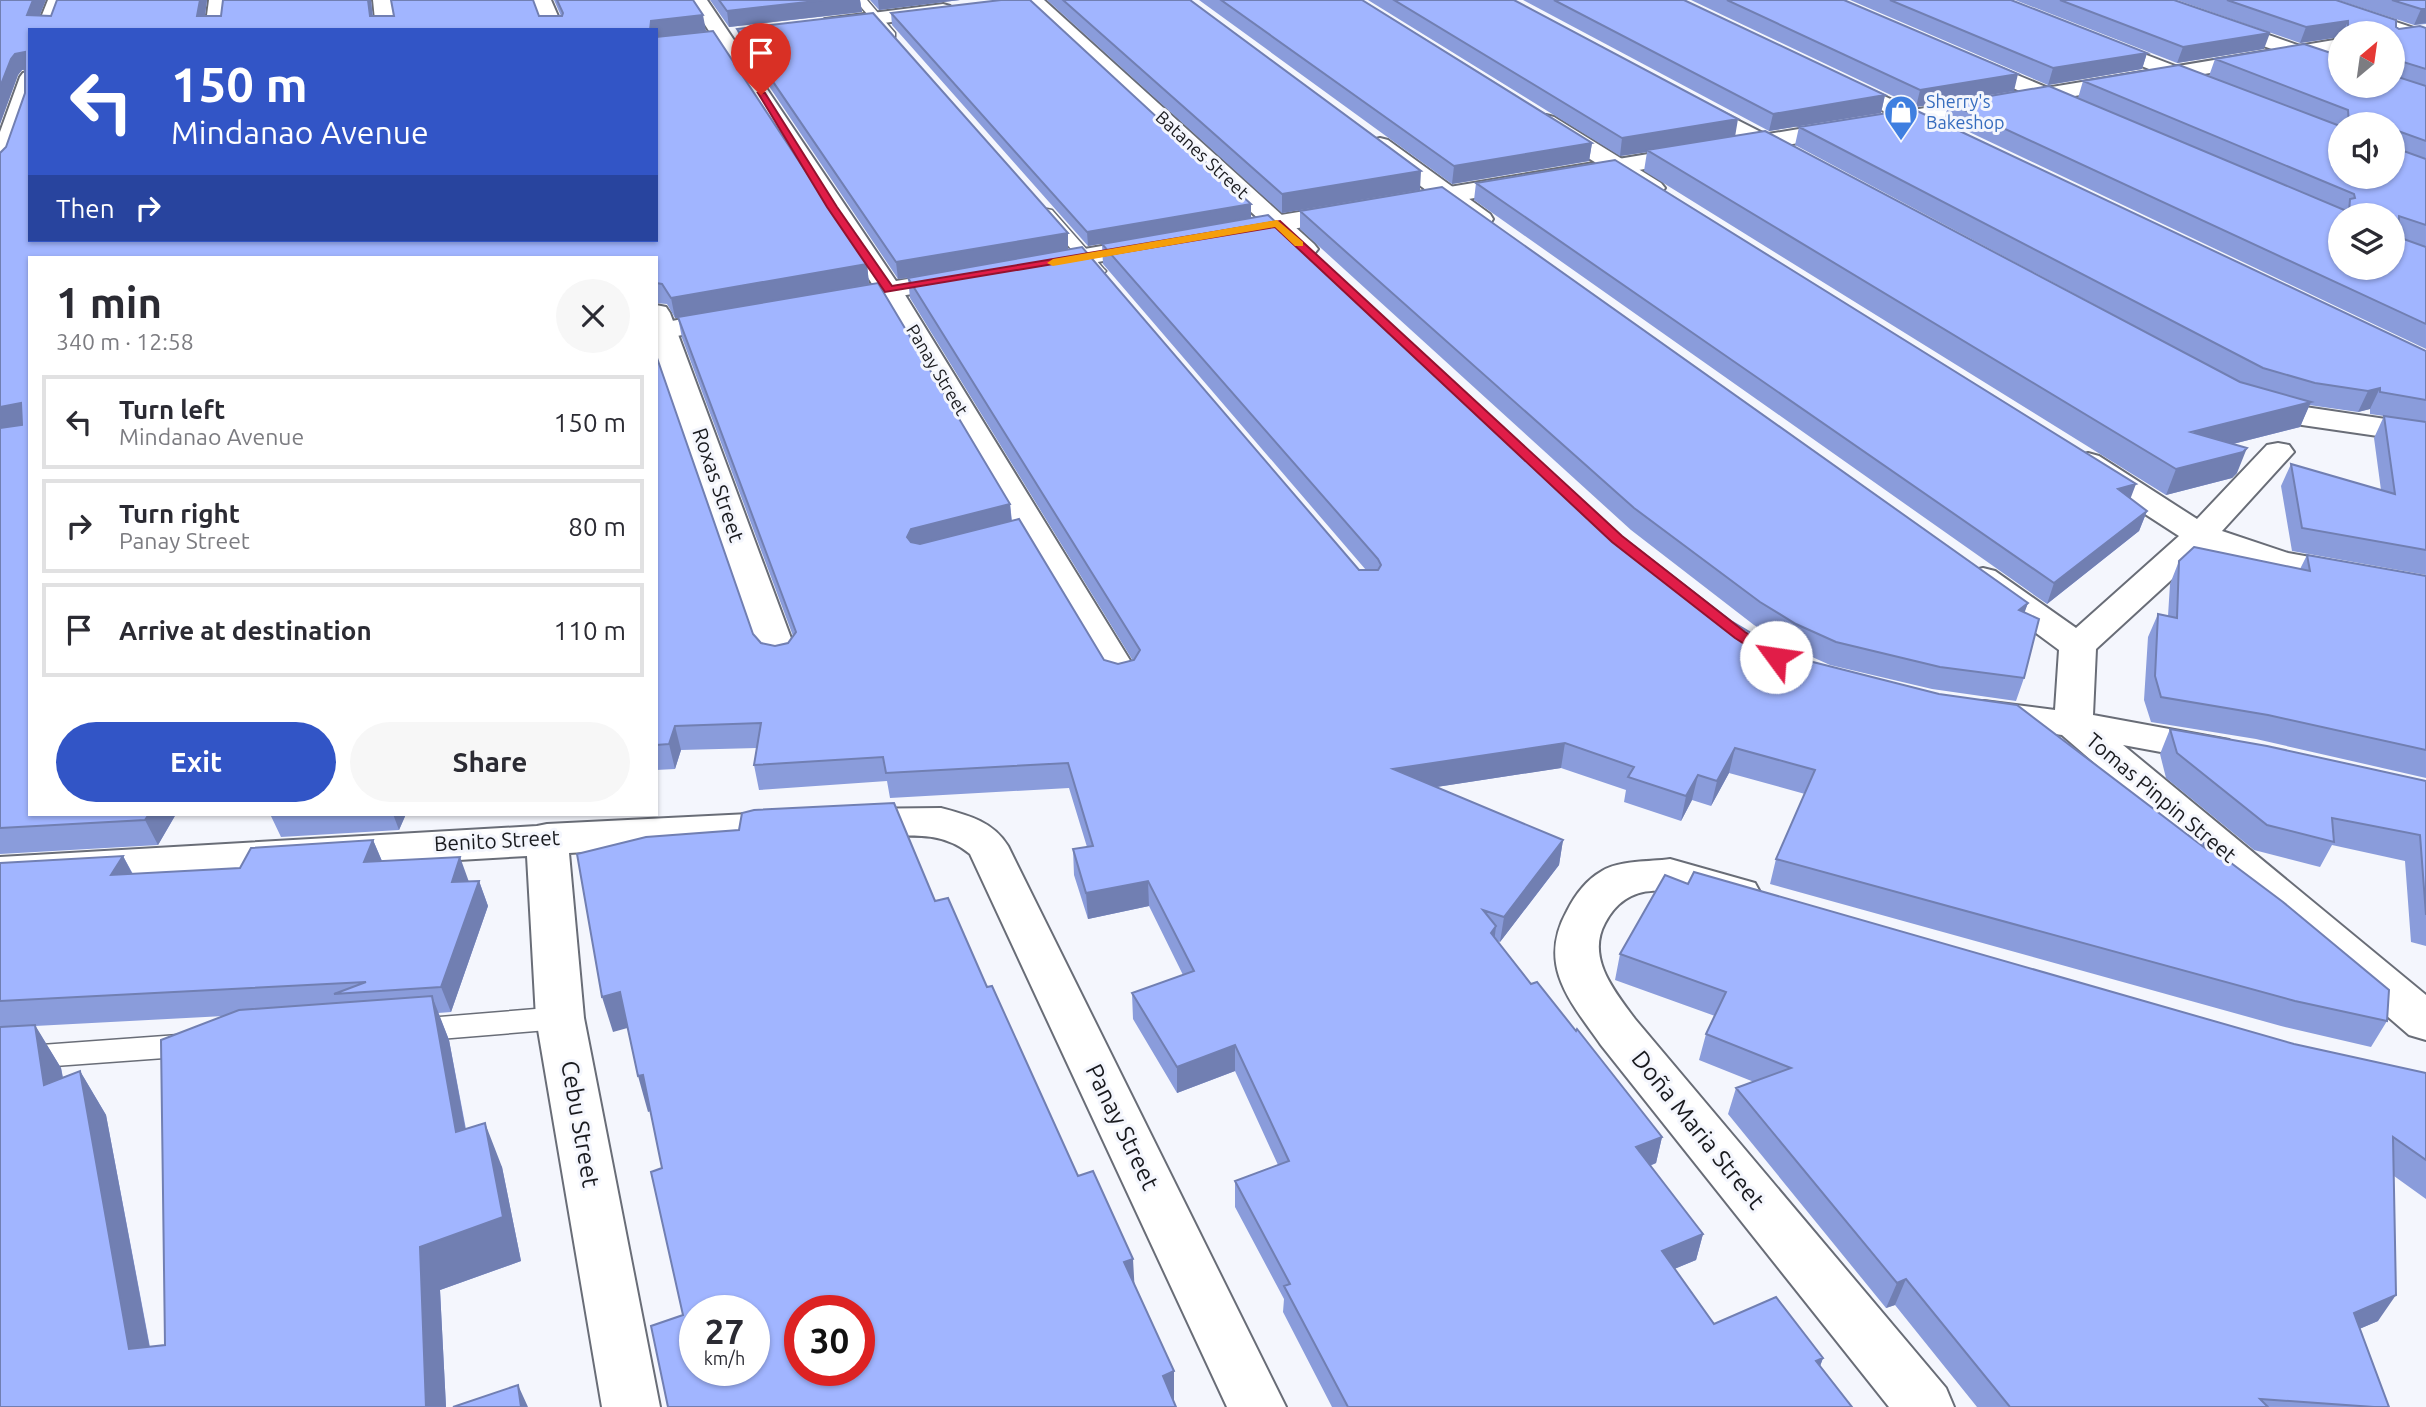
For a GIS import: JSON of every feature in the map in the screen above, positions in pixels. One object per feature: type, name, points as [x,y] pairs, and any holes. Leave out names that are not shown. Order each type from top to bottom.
[{"type":"street","points":[[47,28],[57,0]]},
{"type":"street","points":[[215,28],[219,0]]},
{"type":"street","points":[[382,0],[386,28]]},
{"type":"street","points":[[542,0],[553,28]]},
{"type":"street","name":"Panay Street","points":[[698,0],[889,290],[1022,533],[1121,675]]},
{"type":"street","points":[[2151,0],[2328,63]]},
{"type":"street","points":[[2311,0],[2414,35]]},
{"type":"street","name":"Batanes Street","points":[[1026,1],[1327,270]]},
{"type":"street","points":[[805,27],[960,8]]},
{"type":"street","points":[[2076,33],[2225,92]]},
{"type":"street","points":[[1209,235],[2328,48]]},
{"type":"street","points":[[1949,52],[2098,117]]},
{"type":"street","points":[[1816,70],[1963,141]]},
{"type":"street","points":[[0,164],[28,83]]},
{"type":"street","points":[[1669,90],[1813,168]]},
{"type":"street","points":[[1525,109],[1676,203]]},
{"type":"street","points":[[1359,130],[1504,236]]},
{"type":"street","points":[[1007,270],[1182,240]]},
{"type":"street","points":[[810,304],[981,274]]},
{"type":"street","points":[[658,325],[757,314]]},
{"type":"street","name":"Roxas Street","points":[[658,325],[779,657]]},
{"type":"street","points":[[2230,391],[2269,407],[2302,416],[2426,434]]},
{"type":"street","points":[[1965,565],[2078,646],[2201,534],[2278,452]]},
{"type":"street","points":[[2072,453],[2201,534],[2280,562],[2426,589]]},
{"type":"street","name":"Tomas Pinpin Street","points":[[2078,646],[2073,724],[2426,1022]]},
{"type":"street","points":[[1958,709],[2073,724],[2256,755]]},
{"type":"street","name":"Benito Street","points":[[0,872],[547,838],[906,820],[941,822],[970,832],[987,846]]},
{"type":"street","name":"Cebu Street","points":[[547,838],[560,1018],[631,1407]]},
{"type":"street","name":"Panay Street","points":[[987,846],[1257,1407]]},
{"type":"street","name":"Doña Maria Street","points":[[1777,905],[1670,874],[1618,881],[1593,903],[1579,929],[1577,960],[1586,988],[1618,1032],[1925,1407]]},
{"type":"lane","points":[[861,0],[904,50]]},
{"type":"lane","points":[[1041,205],[1113,288]]},
{"type":"lane","points":[[382,1032],[560,1018]]},
{"type":"lane","points":[[0,1059],[218,1044]]},
{"type":"building","points":[[0,0],[33,0],[27,15],[51,16],[57,0],[200,0],[197,16],[221,16],[223,0],[368,0],[370,16],[394,16],[391,0],[533,0],[539,16],[562,16],[557,0],[693,0],[703,15],[651,21],[650,28],[28,28],[28,242],[658,242],[658,37],[713,31],[867,264],[671,298],[662,284],[658,283],[658,256],[28,256],[28,816],[148,816],[145,820],[0,828],[0,428],[22,425],[21,403],[0,407],[0,153],[6,147],[25,93],[25,52],[15,54],[11,59],[0,87]]},
{"type":"building","points":[[719,0],[825,0],[727,11]]},
{"type":"building","points":[[1001,0],[1030,0],[1251,204],[1087,232],[891,13]]},
{"type":"building","points":[[1063,0],[1190,0],[1421,171],[1282,194]]},
{"type":"building","points":[[1221,0],[1362,0],[1592,143],[1454,166]]},
{"type":"building","points":[[1394,0],[1514,0],[1738,119],[1622,138]]},
{"type":"building","points":[[1554,0],[1684,0],[1885,95],[1773,114]]},
{"type":"building","points":[[1727,0],[1844,0],[2018,74],[1920,90]]},
{"type":"building","points":[[1890,0],[2011,0],[2147,53],[2053,68]]},
{"type":"building","points":[[2060,0],[2174,0],[2270,33],[2183,47]]},
{"type":"building","points":[[2227,0],[2336,0],[2396,20],[2328,21],[2328,24],[2306,27]]},
{"type":"building","points":[[2392,0],[2426,0],[2426,9],[2421,9]]},
{"type":"building","points":[[873,13],[1068,233],[896,262],[737,29]]},
{"type":"building","points":[[2405,28],[2426,28],[2426,69],[2405,62]]},
{"type":"building","points":[[2304,44],[2328,52],[2328,98],[2405,98],[2405,79],[2426,86],[2426,141],[2405,134],[2405,112],[2348,110],[2215,59]]},
{"type":"building","points":[[2179,65],[2328,121],[2328,183],[2083,81]]},
{"type":"building","points":[[2049,86],[2328,203],[2328,279],[1949,103]]},
{"type":"building","points":[[1913,109],[2426,351],[2426,400],[2380,392],[2380,388],[2368,391],[2315,383],[2263,368],[1799,127]]},
{"type":"building","points":[[1765,131],[2240,382],[2311,402],[2191,432],[2247,448],[2243,452],[2176,469],[1647,150]]},
{"type":"building","points":[[2405,152],[2426,159],[2426,225],[2405,218],[2405,203],[2350,203],[2350,199],[2355,198],[2354,194],[2342,189],[2405,189]]},
{"type":"building","points":[[1615,160],[2136,484],[2118,489],[2147,511],[2054,583],[1476,183]]},
{"type":"building","points":[[1442,187],[2028,603],[2019,610],[2039,619],[2024,678],[1940,667],[1836,642],[1796,624],[1760,602],[1634,508],[1300,211]]},
{"type":"building","points":[[1268,215],[1607,525],[1731,621],[1768,643],[1809,661],[1939,694],[2017,705],[2205,848],[2203,842],[2283,902],[2389,990],[2387,1021],[2295,1001],[1776,859],[1815,770],[1735,748],[1717,781],[1698,775],[1686,796],[1628,777],[1634,767],[1565,743],[1393,769],[1563,840],[1504,917],[1483,910],[1496,926],[1491,933],[1531,984],[1537,982],[1576,1031],[1577,1029],[1662,1137],[1636,1147],[1703,1234],[1662,1251],[1714,1324],[1776,1297],[1823,1358],[1816,1361],[1852,1407],[1348,1407],[1284,1286],[1290,1284],[1235,1181],[1289,1161],[1235,1045],[1177,1067],[1132,993],[1194,971],[1148,881],[1086,893],[1073,849],[1093,846],[1068,763],[886,773],[883,757],[754,765],[761,723],[675,726],[669,744],[658,745],[658,361],[753,634],[761,643],[775,646],[788,643],[796,632],[678,317],[878,283],[1010,504],[911,529],[907,537],[911,542],[920,544],[1019,519],[1104,660],[1118,664],[1134,660],[1140,650],[908,278],[1082,247],[1359,570],[1378,570],[1381,565],[1378,559],[1102,244]]},
{"type":"building","points":[[2405,240],[2426,247],[2426,324],[2331,280],[2405,280]]},
{"type":"building","points":[[2384,416],[2426,422],[2426,550],[2302,528],[2291,464],[2395,494]]},
{"type":"building","points":[[2194,547],[2310,571],[2307,555],[2426,576],[2426,750],[2268,715],[2161,697],[2155,676],[2158,614],[2177,618],[2179,561]]},
{"type":"building","points":[[2170,729],[2267,746],[2426,781],[2426,915],[2420,835],[2332,818],[2334,842],[2267,825],[2177,753]]},
{"type":"building","points":[[894,803],[935,901],[948,898],[987,987],[992,986],[1078,1176],[1093,1171],[1133,1259],[1124,1262],[1174,1371],[1163,1376],[1176,1407],[668,1407],[651,1326],[679,1316],[679,1386],[770,1386],[770,1295],[679,1295],[679,1297],[651,1172],[662,1168],[643,1075],[638,1076],[620,992],[602,997],[577,854],[646,837],[739,830],[742,813],[754,810]]},
{"type":"building","points":[[373,840],[364,862],[460,857],[452,882],[479,881],[441,987],[334,994],[366,982],[0,1001],[0,863],[123,856],[111,875],[240,868],[251,848]]},
{"type":"building","points":[[1694,872],[2294,1044],[2426,1073],[2426,1160],[2393,1137],[2396,1295],[2354,1313],[2389,1407],[2260,1399],[2268,1407],[2010,1407],[1906,1279],[1897,1283],[1736,1088],[1791,1068],[1706,1034],[1726,992],[1620,954],[1665,875],[1688,884]]},
{"type":"building","points":[[432,996],[456,1132],[485,1123],[503,1217],[420,1247],[426,1407],[0,1407],[0,1027],[35,1025],[44,1085],[80,1071],[129,1349],[165,1345],[161,1040],[239,1010]]},
{"type":"building","points":[[518,1385],[521,1407],[453,1407]]},
{"type":"slow traffic","points":[[1053,263],[1277,223],[1299,244]]},
{"type":"place","name":"Sherry's Bakeshop","points":[[1901,142]]},
{"type":"route","points":[[761,95],[832,207],[889,290],[1277,223],[1617,539],[1740,635],[1776,657]]}]
